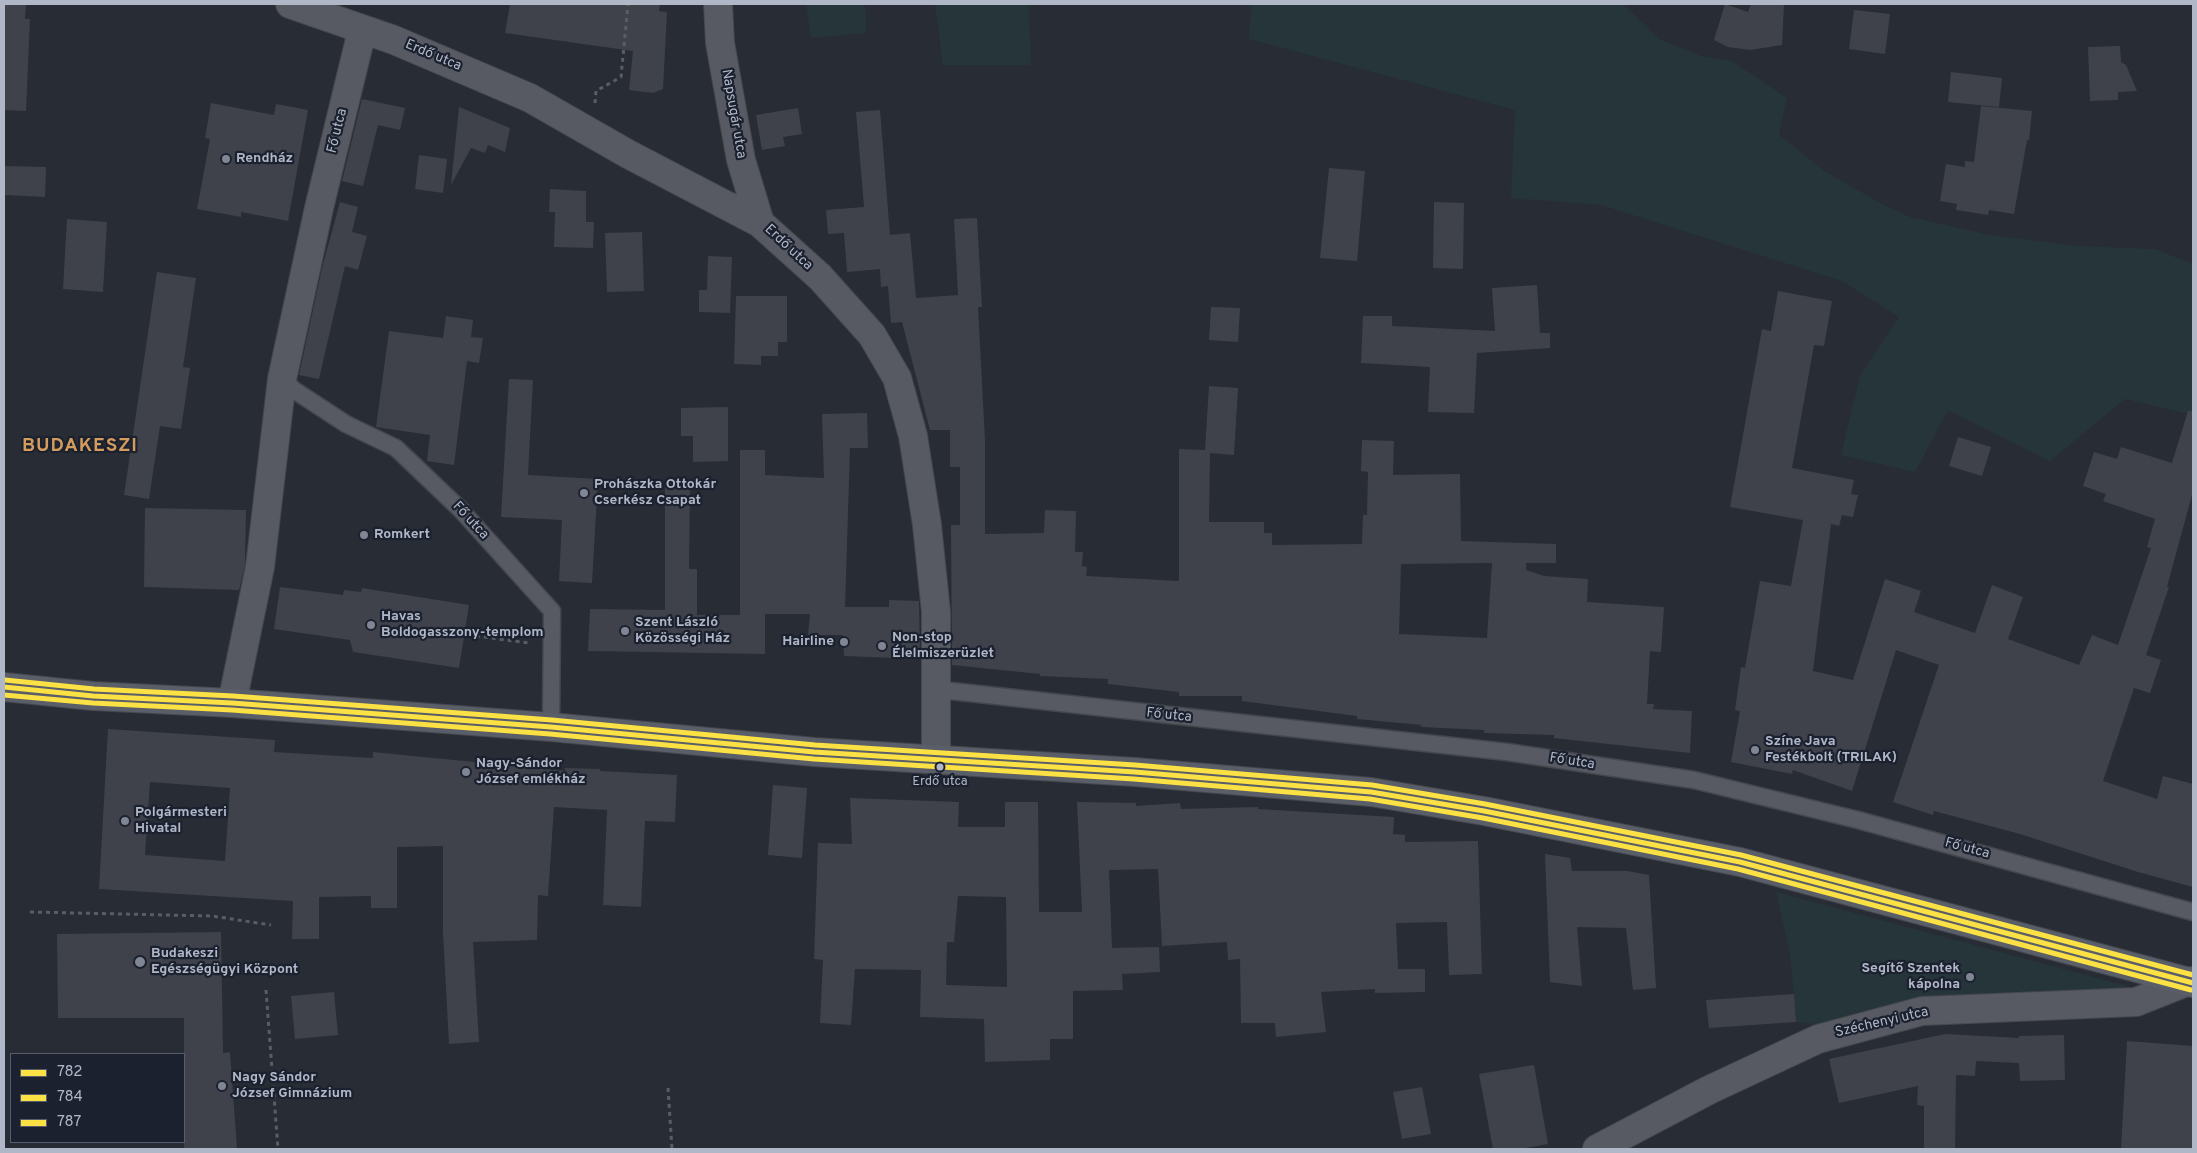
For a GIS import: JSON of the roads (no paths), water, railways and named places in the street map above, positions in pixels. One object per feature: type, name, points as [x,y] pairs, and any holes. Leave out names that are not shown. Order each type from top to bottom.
[{"type":"main road","points":[[4,687],[93,696],[232,702],[551,727],[814,752],[1135,772],[1371,792],[1484,811],[1740,862],[2191,982]]},
{"type":"street","name":"Erdő utca","points":[[290,4],[362,31],[394,40],[530,98],[628,154],[760,222],[820,277],[872,335],[897,378],[913,436],[927,525],[936,612],[936,761]]},
{"type":"street","name":"Napsugár utca","points":[[718,4],[720,43],[740,160],[760,222]]},
{"type":"street","name":"Fő utca","points":[[232,702],[260,567],[282,378],[362,31]]},
{"type":"street","name":"Széchenyi utca","points":[[1597,1149],[1709,1090],[1818,1039],[1922,1012],[2136,1002],[2191,982]]},
{"type":"lane","name":"Fő utca","points":[[282,378],[294,390],[346,424],[396,448],[460,509],[552,611],[551,727]]},
{"type":"lane","name":"Fő utca","points":[[936,692],[952,691],[1507,752],[1694,780],[1858,820],[2193,912]]},
{"type":"place","name":"Rendház","points":[[226,159]]},
{"type":"place","name":"Prohászka Ottokár Cserkész Csapat","points":[[584,493]]},
{"type":"place","name":"Romkert","points":[[364,535]]},
{"type":"place","name":"Havas Boldogasszony-templom","points":[[371,625]]},
{"type":"place","name":"Szent László Közösségi Ház","points":[[625,631]]},
{"type":"place","name":"Hairline","points":[[844,642]]},
{"type":"place","name":"Non-stop Élelmiszerüzlet","points":[[882,646]]},
{"type":"place","name":"Színe Java Festékbolt (TRILAK)","points":[[1755,750]]},
{"type":"place","name":"Erdő utca","points":[[940,767]]},
{"type":"place","name":"Nagy-Sándor József emlékház","points":[[466,772]]},
{"type":"place","name":"Polgármesteri Hivatal","points":[[125,821]]},
{"type":"place","name":"Budakeszi Egészségügyi Központ","points":[[140,962]]},
{"type":"place","name":"Segítő Szentek kápolna","points":[[1970,977]]},
{"type":"place","name":"Nagy Sándor József Gimnázium","points":[[222,1086]]},
{"type":"district","name":"BUDAKESZI","points":[[80,447]]}]
